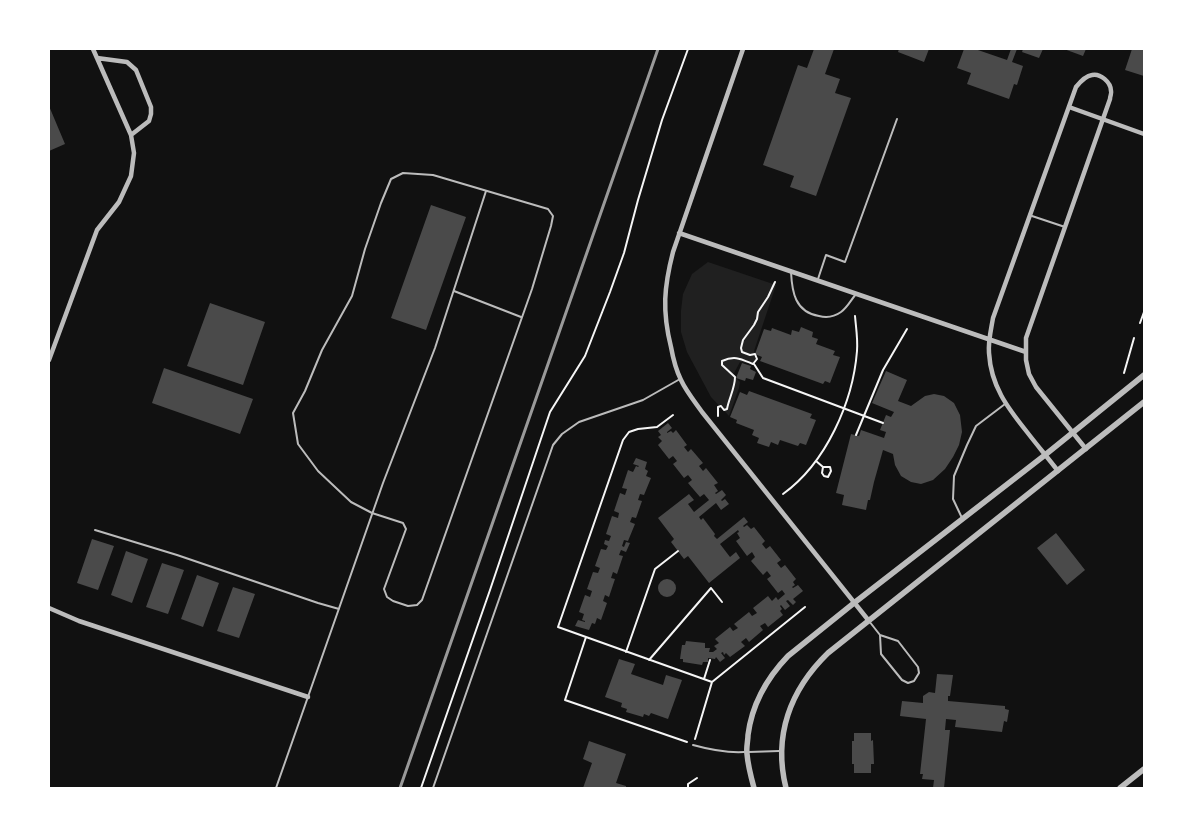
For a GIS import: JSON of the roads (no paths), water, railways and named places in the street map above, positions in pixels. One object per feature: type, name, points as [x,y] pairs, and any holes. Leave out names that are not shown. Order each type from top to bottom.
[{"type":"street","points":[[49,360],[97,230],[119,202],[131,176],[134,153],[131,135],[94,49]]},
{"type":"street","points":[[743,49],[679,233],[668,272],[664,312],[667,330],[680,379],[702,412],[869,621]]},
{"type":"street","points":[[97,58],[127,62],[136,70],[151,107],[151,114],[149,121],[131,135]]},
{"type":"street","points":[[1058,471],[1005,404],[998,391],[992,375],[989,358],[989,340],[992,318],[1076,87],[1083,79],[1097,74],[1109,83],[1112,90],[1110,99],[1026,338],[1026,360],[1029,374],[1036,387],[1086,449]]},
{"type":"street","points":[[1069,107],[1144,134]]},
{"type":"street","points":[[679,233],[1026,352]]},
{"type":"street","points":[[754,788],[747,752],[753,711],[770,676],[788,656],[1144,375]]},
{"type":"street","points":[[786,788],[782,765],[782,751],[787,716],[801,685],[823,658],[1144,402]]},
{"type":"street","points":[[49,608],[79,621],[308,697]]},
{"type":"street","points":[[1120,788],[1144,769]]},
{"type":"lane","points":[[818,281],[826,255],[845,262],[897,119]]},
{"type":"lane","points":[[403,173],[433,175],[486,190],[548,209],[553,216],[552,226],[522,317],[422,600],[417,605],[408,606],[387,597],[384,588],[406,530],[403,523],[372,513],[351,502],[318,471],[298,444],[293,413],[305,391],[322,350],[352,296],[365,249],[391,179],[403,173]]},
{"type":"lane","points":[[276,788],[372,513],[435,348],[486,190]]},
{"type":"lane","points":[[1030,215],[1065,227]]},
{"type":"lane","points":[[791,272],[792,290],[798,304],[811,315],[827,318],[842,312],[856,294]]},
{"type":"lane","points":[[454,291],[522,317]]},
{"type":"lane","points":[[433,788],[553,445],[562,434],[579,422],[643,400],[680,379]]},
{"type":"lane","points":[[962,519],[952,499],[954,476],[966,445],[976,426],[1005,404]]},
{"type":"lane","points":[[95,530],[176,554],[318,603],[339,608]]},
{"type":"lane","points":[[869,621],[880,635],[898,641],[918,667],[919,673],[914,680],[908,683],[902,680],[881,654],[880,635]]},
{"type":"lane","points":[[693,745],[729,753],[782,751]]},
{"type":"railway","points":[[400,788],[658,49]]}]
